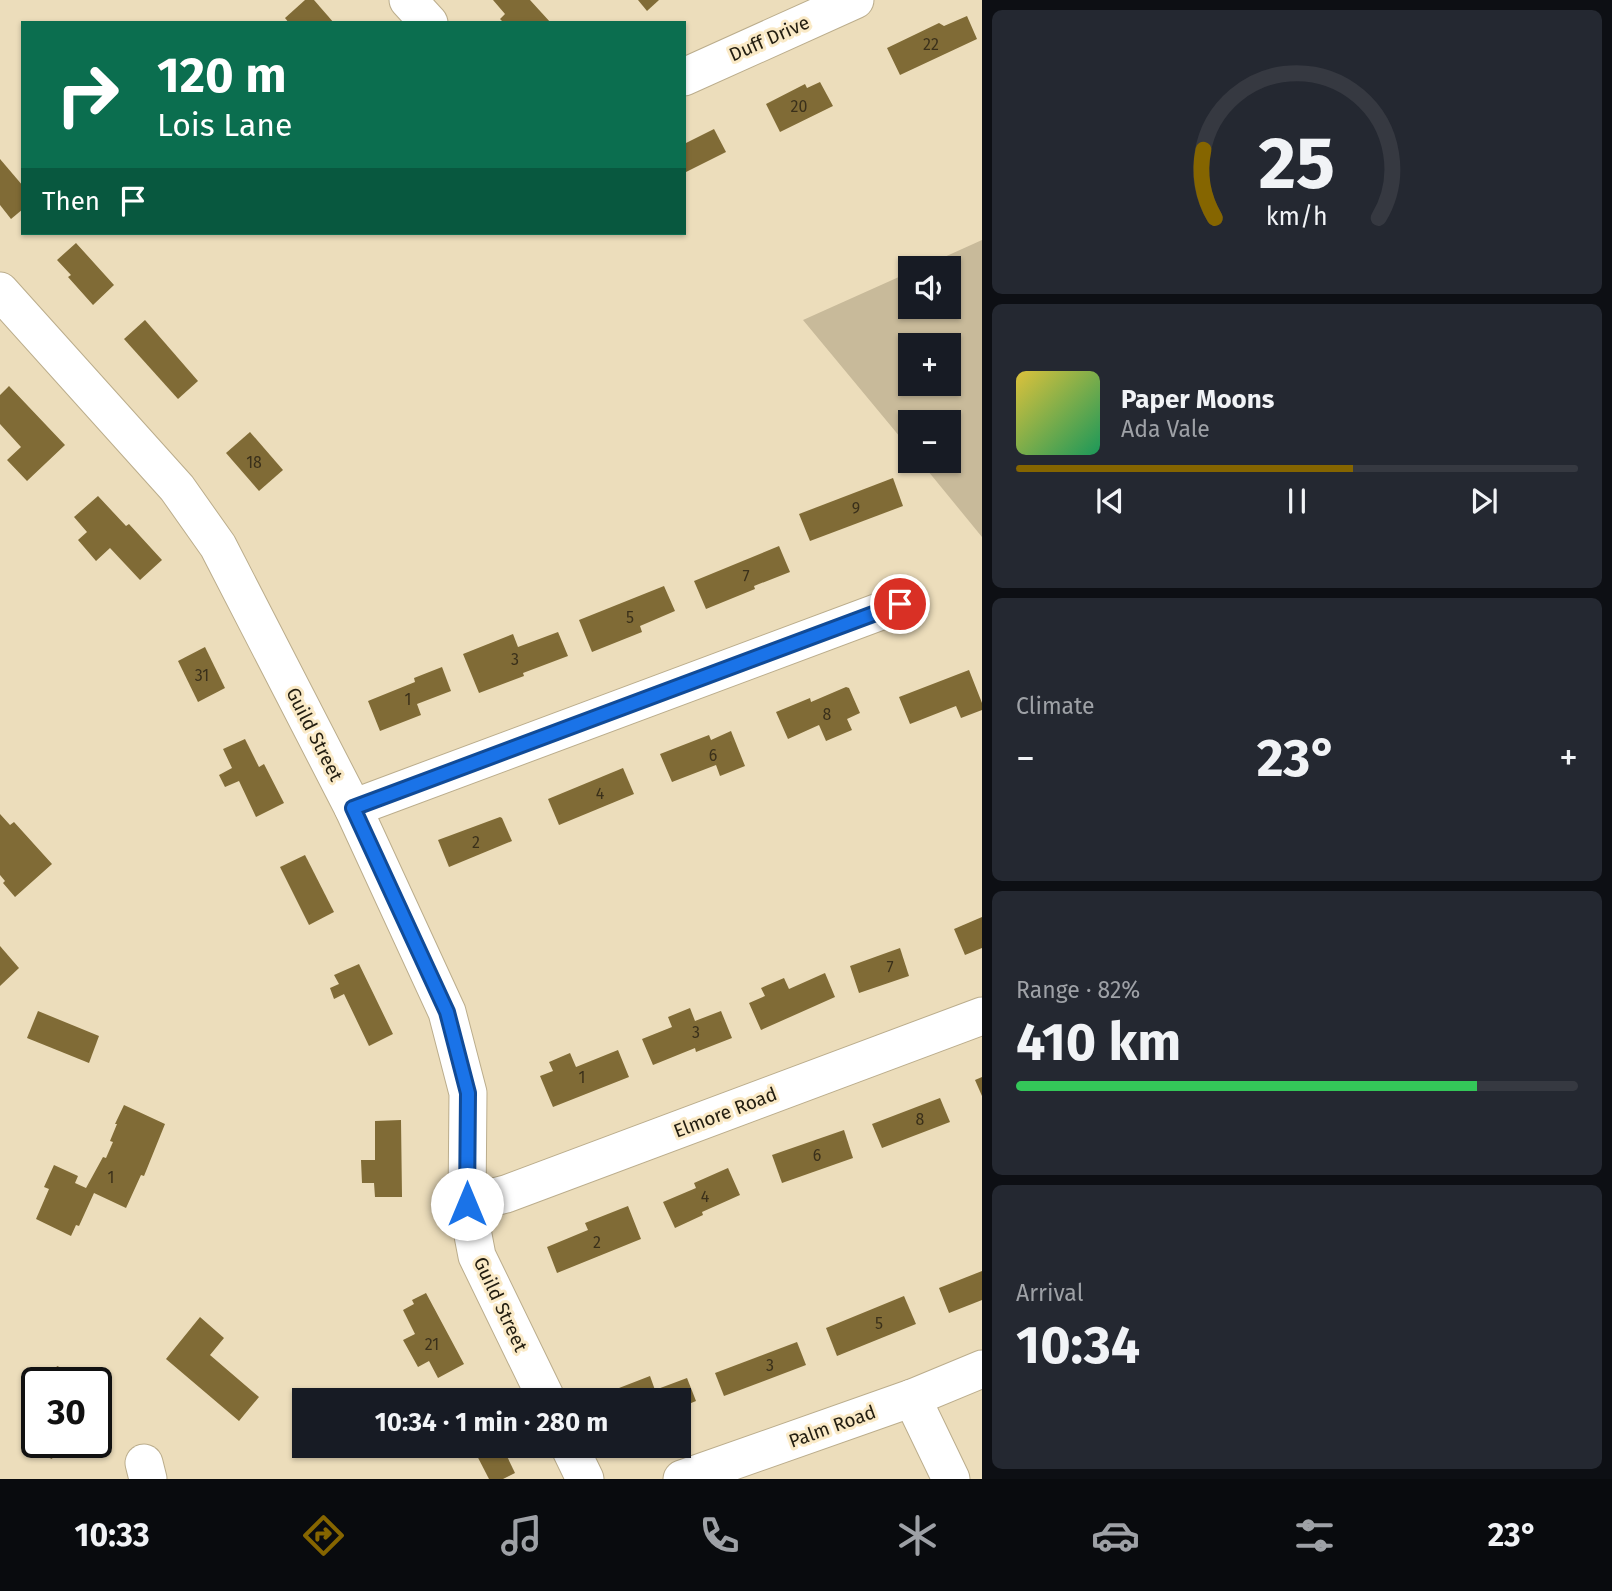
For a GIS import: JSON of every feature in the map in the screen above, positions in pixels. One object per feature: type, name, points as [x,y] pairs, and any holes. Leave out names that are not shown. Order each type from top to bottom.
[{"type":"street","points":[[408,0],[427,21]]},
{"type":"street","name":"Duff Drive","points":[[686,75],[855,0]]},
{"type":"street","name":"Guild Street","points":[[0,291],[177,488],[218,546],[353,808],[447,1012],[468,1093],[467,1204],[477,1256],[541,1388]]},
{"type":"street","points":[[353,808],[900,604]]},
{"type":"street","name":"Elmore Road","points":[[467,1204],[506,1194],[982,1016]]},
{"type":"street","name":"Palm Road","points":[[682,1479],[912,1398],[982,1369]]},
{"type":"street","points":[[912,1398],[951,1479]]},
{"type":"street","points":[[575,1458],[585,1479]]},
{"type":"shaded area","points":[[982,240],[982,537],[930,473],[961,473],[961,410],[898,410],[898,435],[803,320],[898,277],[898,319],[961,319],[961,256],[947,256]]},
{"type":"building","points":[[305,0],[314,0],[332,21],[287,21],[285,18]]},
{"type":"building","points":[[493,0],[530,0],[549,21],[502,21],[500,19],[505,14]]},
{"type":"building","points":[[638,0],[659,0],[647,11]]},
{"type":"building","points":[[967,16],[977,39],[900,75],[887,48],[939,23],[944,26]]},
{"type":"building","points":[[820,82],[833,106],[780,132],[766,104],[805,84],[807,88]]},
{"type":"building","points":[[714,129],[726,152],[686,172],[686,143]]},
{"type":"building","points":[[0,159],[21,184],[21,211],[11,219],[0,205]]},
{"type":"building","points":[[76,243],[114,285],[93,305],[57,260]]},
{"type":"building","points":[[145,320],[198,381],[178,399],[124,339]]},
{"type":"building","points":[[9,386],[65,445],[27,481],[7,460],[21,447],[0,424],[0,395]]},
{"type":"building","points":[[250,432],[283,470],[259,491],[226,453]]},
{"type":"building","points":[[893,478],[903,506],[810,541],[799,514]]},
{"type":"building","points":[[98,496],[126,526],[129,524],[162,560],[140,580],[110,548],[96,561],[78,540],[87,532],[74,517]]},
{"type":"building","points":[[779,546],[790,572],[706,609],[694,581]]},
{"type":"building","points":[[664,586],[675,611],[640,626],[642,632],[592,652],[579,620]]},
{"type":"building","points":[[558,632],[568,656],[479,693],[463,654],[513,634],[518,647]]},
{"type":"building","points":[[205,647],[225,688],[198,702],[178,661]]},
{"type":"building","points":[[442,667],[451,691],[417,704],[421,715],[380,731],[368,701],[415,682],[414,678]]},
{"type":"building","points":[[969,670],[982,703],[982,710],[961,718],[956,706],[910,724],[899,697]]},
{"type":"building","points":[[849,688],[860,713],[847,719],[852,730],[826,741],[819,725],[788,739],[776,712],[810,698],[811,702]]},
{"type":"building","points":[[731,731],[745,766],[720,776],[716,765],[672,782],[660,754],[709,735],[711,740]]},
{"type":"building","points":[[245,739],[259,767],[264,764],[284,803],[256,817],[239,781],[225,787],[219,775],[232,768],[223,749]]},
{"type":"building","points":[[623,768],[634,794],[559,825],[548,799]]},
{"type":"building","points":[[0,814],[10,825],[14,822],[52,864],[15,897],[0,875]]},
{"type":"building","points":[[500,817],[512,841],[449,867],[438,840]]},
{"type":"building","points":[[305,855],[334,912],[309,925],[280,867]]},
{"type":"building","points":[[982,917],[982,948],[965,955],[954,929]]},
{"type":"building","points":[[0,946],[19,968],[0,986]]},
{"type":"building","points":[[900,948],[909,976],[859,993],[850,966]]},
{"type":"building","points":[[359,964],[393,1034],[369,1046],[344,994],[334,999],[330,988],[339,984],[334,975]]},
{"type":"building","points":[[825,973],[835,997],[761,1030],[749,1003],[765,996],[761,988],[784,978],[789,989]]},
{"type":"building","points":[[690,1008],[695,1021],[721,1011],[732,1038],[696,1052],[695,1048],[653,1065],[642,1039],[672,1027],[668,1017]]},
{"type":"building","points":[[38,1011],[99,1036],[89,1063],[27,1038]]},
{"type":"building","points":[[618,1050],[629,1077],[553,1107],[540,1076],[553,1071],[549,1062],[570,1053],[576,1067]]},
{"type":"building","points":[[982,1077],[982,1096],[975,1080]]},
{"type":"building","points":[[940,1098],[950,1122],[882,1148],[872,1124]]},
{"type":"building","points":[[124,1105],[165,1124],[144,1176],[141,1175],[126,1208],[94,1193],[79,1226],[76,1225],[71,1236],[36,1219],[49,1189],[44,1187],[54,1165],[78,1176],[75,1183],[86,1188],[103,1157],[106,1158],[113,1142],[110,1141],[115,1124]]},
{"type":"building","points":[[401,1120],[402,1197],[375,1197],[374,1183],[362,1183],[361,1160],[375,1160],[375,1121]]},
{"type":"building","points":[[844,1130],[853,1158],[782,1183],[772,1155]]},
{"type":"building","points":[[728,1168],[740,1195],[675,1228],[663,1202],[696,1188],[694,1183]]},
{"type":"building","points":[[628,1206],[641,1239],[557,1273],[547,1247],[588,1230],[585,1223]]},
{"type":"building","points":[[982,1271],[982,1300],[949,1313],[939,1288]]},
{"type":"building","points":[[426,1293],[464,1364],[438,1378],[429,1361],[418,1367],[403,1340],[415,1334],[403,1310],[414,1304],[412,1300]]},
{"type":"building","points":[[904,1296],[916,1324],[837,1356],[826,1328]]},
{"type":"building","points":[[200,1317],[224,1338],[210,1355],[259,1397],[239,1421],[166,1359]]},
{"type":"building","points":[[797,1342],[806,1365],[724,1396],[715,1373]]},
{"type":"building","points":[[650,1376],[654,1388],[619,1388]]},
{"type":"building","points":[[687,1378],[691,1388],[660,1388]]},
{"type":"building","points":[[691,1388],[696,1401],[691,1403]]},
{"type":"building","points":[[478,1458],[508,1458],[515,1473],[503,1479],[489,1479]]},
{"type":"route","points":[[467,1204],[468,1093],[447,1012],[353,808],[900,604]]}]
